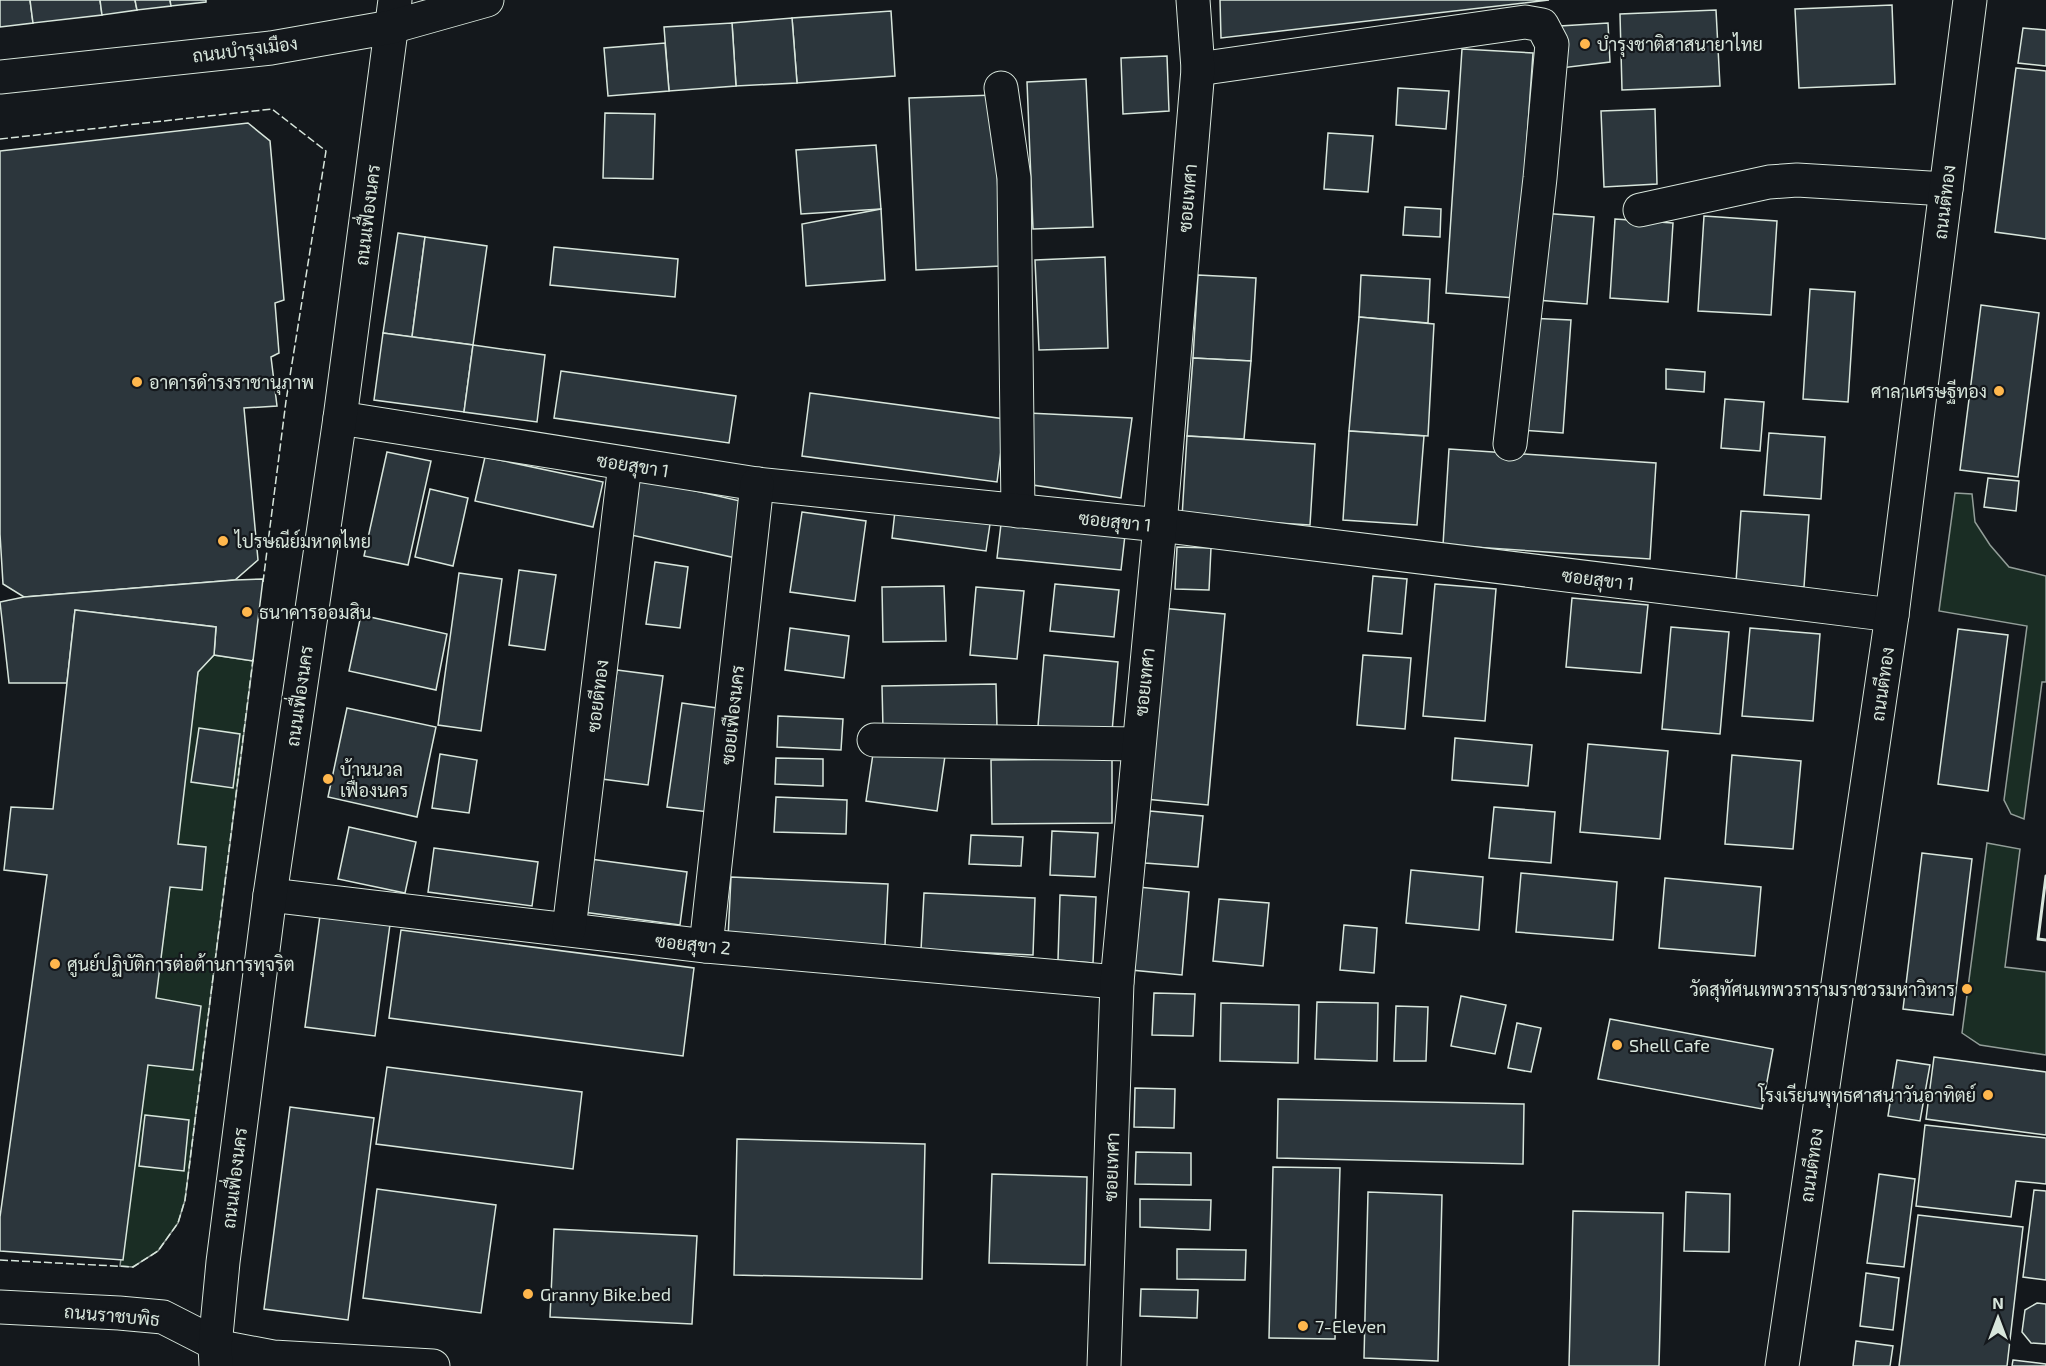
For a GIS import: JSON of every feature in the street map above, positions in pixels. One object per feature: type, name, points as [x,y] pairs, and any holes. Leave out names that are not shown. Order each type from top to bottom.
[{"type":"street","name":"ถนนบำรุงเมือง","points":[[0,77],[271,48],[393,13],[487,0]]},
{"type":"street","name":"ซอยเทศา","points":[[1104,1366],[1117,982],[1160,525],[1198,69],[1193,0]]},
{"type":"street","name":"ถนนตีทอง","points":[[1782,1366],[1892,615],[1970,0]]},
{"type":"street","name":"ถนนเฟื่องนคร","points":[[216,1356],[223,1262],[270,895],[340,418],[393,13]]},
{"type":"street","points":[[1198,69],[1525,22],[1542,25],[1552,44],[1539,190],[1510,444]]},
{"type":"street","points":[[1001,88],[1014,178],[1018,511]]},
{"type":"street","points":[[1640,210],[1769,182],[1857,182],[1946,189]]},
{"type":"street","name":"ซอยสุขา 1","points":[[340,418],[758,484],[1160,525],[1892,615]]},
{"type":"street","name":"ซอยตีทอง","points":[[569,929],[625,464]]},
{"type":"street","name":"ซอยเฟืองนคร","points":[[706,946],[758,484]]},
{"type":"street","points":[[874,740],[1138,744]]},
{"type":"street","name":"ซอยสุขา 2","points":[[270,895],[706,946],[1117,982]]},
{"type":"street","name":"ถนนราชบพิธ","points":[[0,1307],[163,1317],[210,1341],[216,1356],[433,1366]]},
{"type":"green space","points":[[1955,493],[1972,494],[1975,522],[1990,545],[2009,567],[2046,576],[2046,682],[2042,682],[2024,819],[2011,814],[2004,800],[2027,626],[1939,611]]},
{"type":"green space","points":[[214,655],[253,661],[185,1200],[178,1223],[158,1251],[133,1267],[120,1266],[198,672]]},
{"type":"green space","points":[[1987,843],[2020,849],[2005,967],[2046,972],[2046,1055],[1980,1045],[1962,1033]]},
{"type":"building","points":[[0,0],[30,0],[33,23],[0,27]]},
{"type":"building","points":[[30,0],[100,0],[102,15],[33,23]]},
{"type":"building","points":[[100,0],[135,0],[137,10],[102,15]]},
{"type":"building","points":[[135,0],[170,0],[171,6],[137,10]]},
{"type":"building","points":[[170,0],[206,0],[206,2],[171,6]]},
{"type":"building","points":[[1220,0],[1549,0],[1221,38]]},
{"type":"building","points":[[1892,5],[1895,84],[1799,88],[1795,9]]},
{"type":"building","points":[[1716,10],[1720,86],[1622,90],[1620,14]]},
{"type":"building","points":[[891,11],[895,76],[797,83],[792,18]]},
{"type":"building","points":[[792,18],[797,83],[736,86],[732,23]]},
{"type":"building","points":[[732,23],[736,86],[669,91],[664,27]]},
{"type":"building","name":"บำรุงชาติสาสนายาไทย","points":[[1608,23],[1610,62],[1561,68],[1560,26]]},
{"type":"building","points":[[2023,28],[2046,30],[2046,66],[2018,63]]},
{"type":"building","points":[[665,43],[669,91],[608,96],[604,48]]},
{"type":"building","points":[[1462,49],[1533,53],[1516,298],[1446,293]]},
{"type":"building","points":[[1167,56],[1169,111],[1123,114],[1121,58]]},
{"type":"building","points":[[2016,68],[2046,71],[2046,239],[1995,232]]},
{"type":"building","points":[[1086,79],[1093,227],[1033,229],[1027,82]]},
{"type":"building","points":[[1398,88],[1449,91],[1446,129],[1396,125]]},
{"type":"building","points":[[994,95],[1001,266],[916,270],[909,98]]},
{"type":"building","points":[[1655,109],[1657,184],[1604,187],[1601,111]]},
{"type":"building","points":[[605,113],[655,114],[653,179],[603,178]]},
{"type":"building","name":"อาคารดำรงราชานุภาพ","points":[[248,123],[270,141],[284,300],[275,303],[279,353],[271,357],[277,406],[244,408],[258,560],[235,580],[24,597],[3,584],[0,534],[0,151]]},
{"type":"building","points":[[1328,133],[1373,136],[1368,192],[1324,189]]},
{"type":"building","points":[[876,145],[881,209],[801,214],[796,150]]},
{"type":"building","points":[[1405,207],[1441,209],[1440,237],[1403,235]]},
{"type":"building","points":[[881,209],[885,280],[806,286],[802,224]]},
{"type":"building","points":[[1541,213],[1594,217],[1587,304],[1536,300]]},
{"type":"building","points":[[1704,216],[1777,221],[1771,315],[1698,311]]},
{"type":"building","points":[[1615,219],[1673,223],[1668,302],[1610,298]]},
{"type":"building","points":[[398,233],[425,237],[412,337],[383,333]]},
{"type":"building","points":[[425,237],[487,246],[473,345],[412,337]]},
{"type":"building","points":[[554,247],[678,259],[675,297],[550,285]]},
{"type":"building","points":[[1105,257],[1108,348],[1039,350],[1035,260]]},
{"type":"building","points":[[1198,275],[1256,278],[1251,361],[1193,358]]},
{"type":"building","points":[[1361,275],[1430,279],[1428,323],[1359,317]]},
{"type":"building","points":[[1810,289],[1855,292],[1848,402],[1803,399]]},
{"type":"building","name":"ศาลาเศรษฐีทอง","points":[[1981,305],[2039,313],[2018,477],[1960,470]]},
{"type":"building","points":[[1359,317],[1434,324],[1428,436],[1349,431]]},
{"type":"building","points":[[1527,318],[1571,320],[1563,433],[1520,430]]},
{"type":"building","points":[[383,333],[473,345],[464,412],[374,400]]},
{"type":"building","points":[[473,345],[545,355],[537,422],[464,412]]},
{"type":"building","points":[[1193,358],[1251,361],[1244,439],[1187,436]]},
{"type":"building","points":[[1666,369],[1705,372],[1704,392],[1666,389]]},
{"type":"building","points":[[561,371],[736,396],[729,443],[554,418]]},
{"type":"building","points":[[810,393],[1005,419],[997,482],[802,456]]},
{"type":"building","points":[[1725,399],[1764,402],[1760,451],[1721,448]]},
{"type":"building","points":[[1028,413],[1132,418],[1121,498],[1026,484]]},
{"type":"building","points":[[1349,431],[1424,436],[1417,525],[1343,520]]},
{"type":"building","points":[[1769,433],[1825,437],[1821,499],[1764,495]]},
{"type":"building","points":[[1187,436],[1315,444],[1310,525],[1182,517]]},
{"type":"building","points":[[1449,449],[1656,463],[1650,559],[1443,545]]},
{"type":"building","points":[[387,452],[431,461],[408,565],[364,556]]},
{"type":"building","points":[[485,457],[603,482],[593,527],[475,501]]},
{"type":"building","points":[[634,477],[749,503],[736,558],[622,533]]},
{"type":"building","points":[[1988,478],[2019,481],[2016,511],[1984,507]]},
{"type":"building","points":[[430,489],[468,498],[453,566],[415,557]]},
{"type":"building","points":[[895,511],[990,524],[986,551],[892,538]]},
{"type":"building","points":[[1741,511],[1809,515],[1804,587],[1736,582]]},
{"type":"building","points":[[802,512],[866,521],[855,601],[790,592]]},
{"type":"building","points":[[1001,524],[1125,535],[1121,570],[997,558]]},
{"type":"building","points":[[1177,547],[1211,548],[1209,590],[1175,589]]},
{"type":"building","points":[[655,562],[688,567],[680,628],[646,624]]},
{"type":"building","points":[[519,570],[556,575],[545,650],[509,645]]},
{"type":"building","points":[[459,573],[502,579],[481,731],[438,725]]},
{"type":"building","points":[[1373,576],[1407,579],[1402,634],[1368,631]]},
{"type":"building","points":[[263,579],[253,661],[214,655],[216,627],[75,610],[67,683],[9,683],[0,602],[24,597]]},
{"type":"building","points":[[1055,584],[1119,590],[1114,637],[1050,631]]},
{"type":"building","points":[[1435,584],[1496,589],[1485,721],[1423,716]]},
{"type":"building","points":[[944,586],[946,641],[883,642],[882,587]]},
{"type":"building","points":[[976,587],[1024,591],[1017,659],[970,655]]},
{"type":"building","points":[[1572,598],[1648,605],[1641,673],[1566,667]]},
{"type":"building","points":[[1161,608],[1225,614],[1208,805],[1145,799]]},
{"type":"building","points":[[75,610],[216,627],[214,655],[198,672],[178,844],[206,847],[202,890],[170,887],[156,998],[201,1006],[193,1070],[148,1065],[123,1260],[0,1251],[0,1217],[47,875],[4,870],[11,807],[53,809]]},
{"type":"building","points":[[361,615],[447,634],[436,690],[349,671]]},
{"type":"building","points":[[1671,627],[1729,632],[1720,734],[1662,729]]},
{"type":"building","points":[[790,628],[849,636],[844,678],[785,670]]},
{"type":"building","points":[[1750,628],[1820,634],[1813,721],[1742,716]]},
{"type":"building","points":[[1958,629],[2008,635],[1988,791],[1938,784]]},
{"type":"building","points":[[1044,655],[1118,662],[1112,732],[1038,726]]},
{"type":"building","points":[[1363,655],[1411,658],[1405,729],[1357,725]]},
{"type":"building","points":[[617,670],[663,676],[648,785],[602,779]]},
{"type":"building","points":[[996,684],[997,728],[883,730],[882,686]]},
{"type":"building","points":[[682,703],[724,709],[709,812],[667,807]]},
{"type":"building","points":[[347,708],[436,727],[417,817],[328,797]]},
{"type":"building","points":[[778,716],[843,719],[841,750],[777,747]]},
{"type":"building","points":[[199,728],[240,734],[233,788],[191,782]]},
{"type":"building","points":[[1455,738],[1532,745],[1528,786],[1452,780]]},
{"type":"building","points":[[1588,744],[1668,751],[1660,839],[1580,832]]},
{"type":"building","points":[[874,747],[945,756],[937,811],[866,801]]},
{"type":"building","points":[[440,754],[477,760],[469,813],[432,808]]},
{"type":"building","points":[[1732,755],[1801,761],[1793,849],[1725,844]]},
{"type":"building","points":[[776,758],[823,759],[823,786],[775,784]]},
{"type":"building","points":[[1112,759],[1112,823],[992,824],[991,760]]},
{"type":"building","points":[[776,797],[847,800],[846,834],[774,832]]},
{"type":"building","points":[[1494,807],[1555,812],[1551,863],[1489,858]]},
{"type":"building","points":[[1150,811],[1203,816],[1198,867],[1145,863]]},
{"type":"building","points":[[349,827],[416,842],[405,893],[338,879]]},
{"type":"building","points":[[1052,831],[1098,833],[1095,877],[1050,875]]},
{"type":"building","points":[[971,835],[1023,837],[1021,866],[969,864]]},
{"type":"building","points":[[434,848],[538,862],[532,906],[428,892]]},
{"type":"building","points":[[1922,853],[1972,859],[1953,1015],[1903,1009]]},
{"type":"building","points":[[590,859],[687,872],[680,925],[583,912]]},
{"type":"building","points":[[1411,870],[1483,877],[1479,930],[1406,923]]},
{"type":"building","points":[[1521,873],[1617,882],[1613,940],[1516,932]]},
{"type":"building","points":[[731,877],[888,884],[885,945],[728,938]]},
{"type":"building","points":[[1665,878],[1761,887],[1755,956],[1659,948]]},
{"type":"building","points":[[1138,887],[1189,892],[1182,975],[1131,970]]},
{"type":"building","points":[[924,893],[1035,898],[1033,955],[921,950]]},
{"type":"building","points":[[1060,895],[1096,897],[1093,963],[1058,960]]},
{"type":"building","points":[[1219,899],[1269,903],[1263,966],[1213,961]]},
{"type":"building","points":[[321,908],[391,917],[375,1036],[305,1027]]},
{"type":"building","points":[[1344,925],[1377,928],[1374,973],[1340,970]]},
{"type":"building","points":[[401,930],[694,968],[683,1056],[389,1018]]},
{"type":"building","points":[[1154,993],[1195,994],[1193,1036],[1152,1035]]},
{"type":"building","points":[[1461,996],[1506,1005],[1495,1054],[1451,1046]]},
{"type":"building","points":[[1317,1002],[1378,1003],[1377,1061],[1315,1059]]},
{"type":"building","points":[[1221,1003],[1299,1005],[1298,1063],[1220,1061]]},
{"type":"building","points":[[1396,1006],[1428,1007],[1426,1061],[1394,1061]]},
{"type":"building","points":[[1610,1019],[1773,1049],[1762,1109],[1598,1079]]},
{"type":"building","points":[[1517,1023],[1541,1028],[1531,1072],[1508,1068]]},
{"type":"building","name":"โรงเรียนพุทธศาสนาวันอาทิตย์","points":[[1934,1057],[2046,1072],[2046,1135],[1926,1119]]},
{"type":"building","points":[[1897,1060],[1930,1065],[1920,1121],[1888,1116]]},
{"type":"building","points":[[387,1067],[582,1092],[573,1169],[376,1144]]},
{"type":"building","points":[[1135,1088],[1175,1089],[1174,1128],[1134,1127]]},
{"type":"building","points":[[1278,1099],[1524,1104],[1523,1164],[1277,1158]]},
{"type":"building","points":[[290,1107],[374,1118],[348,1320],[264,1309]]},
{"type":"building","points":[[145,1115],[189,1120],[184,1171],[139,1166]]},
{"type":"building","points":[[1925,1125],[2046,1138],[2046,1184],[2016,1181],[2011,1217],[1916,1206]]},
{"type":"building","points":[[737,1139],[925,1144],[922,1279],[734,1275]]},
{"type":"building","points":[[1136,1152],[1191,1153],[1191,1185],[1135,1184]]},
{"type":"building","points":[[1273,1167],[1340,1168],[1335,1339],[1269,1338]]},
{"type":"building","points":[[992,1174],[1087,1177],[1085,1265],[989,1263]]},
{"type":"building","points":[[1879,1174],[1915,1179],[1904,1267],[1867,1263]]},
{"type":"building","points":[[377,1189],[496,1205],[481,1313],[363,1298]]},
{"type":"building","points":[[2034,1190],[2046,1191],[2046,1280],[2023,1277]]},
{"type":"building","points":[[1368,1192],[1442,1195],[1438,1361],[1364,1358]]},
{"type":"building","points":[[1686,1192],[1730,1194],[1729,1252],[1684,1251]]},
{"type":"building","points":[[1140,1199],[1211,1200],[1210,1230],[1140,1227]]},
{"type":"building","points":[[1573,1211],[1663,1213],[1659,1366],[1569,1366]]},
{"type":"building","points":[[1918,1215],[2023,1227],[2007,1366],[1899,1366]]},
{"type":"building","points":[[554,1229],[697,1236],[692,1324],[550,1317]]},
{"type":"building","points":[[1177,1249],[1246,1250],[1245,1280],[1177,1279]]},
{"type":"building","points":[[1866,1273],[1899,1278],[1893,1330],[1860,1326]]},
{"type":"building","points":[[1141,1289],[1198,1290],[1197,1318],[1140,1316]]},
{"type":"building","points":[[2037,1303],[2046,1304],[2046,1344],[2031,1343],[2022,1332],[2025,1310]]},
{"type":"building","points":[[1856,1341],[1893,1346],[1890,1366],[1853,1366]]},
{"type":"building","points":[[2013,1360],[2046,1364],[2046,1366],[2012,1366]]},
{"type":"fence","points":[[0,139],[272,109],[326,151],[286,401],[263,582]]},
{"type":"fence","points":[[0,1260],[133,1267],[158,1251],[178,1223],[185,1200],[253,659]]},
{"type":"wall","points":[[2046,876],[2038,939],[2046,940]]},
{"type":"place","name":"บำรุงชาติสาสนายาไทย","points":[[1585,44]]},
{"type":"place","name":"อาคารดำรงราชานุภาพ","points":[[137,382]]},
{"type":"place","name":"ศาลาเศรษฐีทอง","points":[[1999,391]]},
{"type":"place","name":"ไปรษณีย์มหาดไทย","points":[[223,541]]},
{"type":"place","name":"ธนาคารออมสิน","points":[[247,612]]},
{"type":"place","name":"บ้านนวล เฟื่องนคร","points":[[328,779]]},
{"type":"place","name":"ศูนย์ปฏิบัติการต่อต้านการทุจริต","points":[[55,964]]},
{"type":"place","name":"วัดสุทัศนเทพวรารามราชวรมหาวิหาร","points":[[1967,989]]},
{"type":"place","name":"Shell Cafe","points":[[1617,1045]]},
{"type":"place","name":"โรงเรียนพุทธศาสนาวันอาทิตย์","points":[[1988,1095]]},
{"type":"place","name":"Granny Bike.bed","points":[[528,1294]]},
{"type":"place","name":"7-Eleven","points":[[1303,1326]]}]
